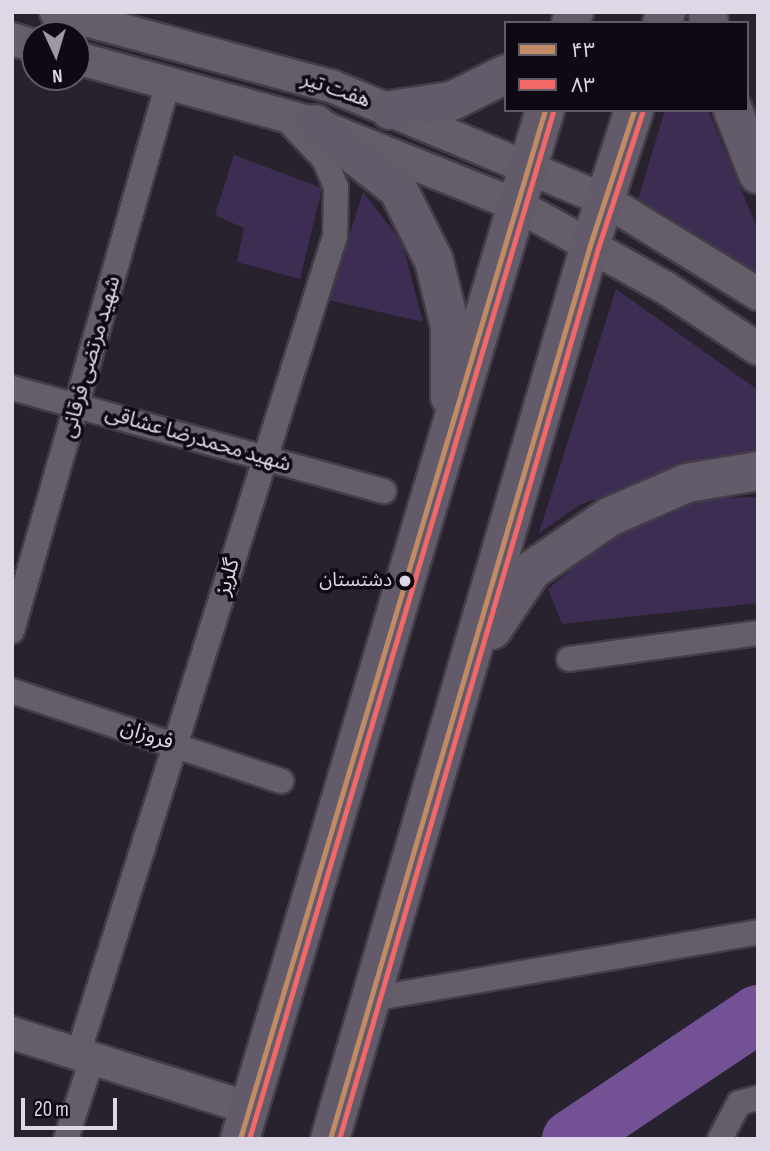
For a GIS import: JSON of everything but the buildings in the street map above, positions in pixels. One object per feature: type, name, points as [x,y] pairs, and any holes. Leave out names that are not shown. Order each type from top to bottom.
[{"type":"main road","points":[[390,110],[452,102],[504,75]]},
{"type":"main road","points":[[245,1123],[450,443],[544,112]]},
{"type":"main road","points":[[330,1139],[473,658],[590,245],[633,112]]},
{"type":"main road","points":[[734,112],[758,174]]},
{"type":"main road","points":[[299,119],[398,189],[434,261],[450,326],[450,443]]},
{"type":"main road","points":[[473,658],[532,570],[609,517],[687,483],[758,471]]},
{"type":"street","name":"هفت تیر","points":[[56,12],[301,78],[390,110],[605,200]]},
{"type":"street","name":"هفت تیر","points":[[91,62],[299,119],[519,206],[590,245]]},
{"type":"street","points":[[299,119],[300,109],[309,99],[301,78]]},
{"type":"street","name":"شهید مرتضی فرقانی","points":[[12,631],[168,83]]},
{"type":"street","name":"گلریز","points":[[66,1139],[86,1054],[178,745],[335,236],[336,187],[324,159],[299,119]]},
{"type":"street","points":[[605,200],[758,294]]},
{"type":"street","points":[[590,245],[758,348]]},
{"type":"street","name":"شهید محمدرضا عشاقی","points":[[12,388],[384,491]]},
{"type":"street","points":[[569,659],[758,633]]},
{"type":"street","name":"فروزان","points":[[12,691],[281,781]]},
{"type":"street","points":[[371,999],[758,932]]},
{"type":"street","points":[[12,1033],[86,1054],[245,1123]]},
{"type":"street","points":[[720,1139],[739,1103],[758,1098]]},
{"type":"shaded area","points":[[664,112],[709,112],[758,230],[758,277],[638,199]]},
{"type":"shaded area","points":[[234,155],[322,188],[300,279],[237,262],[244,228],[215,215]]},
{"type":"shaded area","points":[[363,192],[402,242],[423,322],[329,300]]},
{"type":"shaded area","points":[[616,289],[758,390],[758,455],[670,471],[580,505],[539,533]]},
{"type":"shaded area","points":[[758,497],[758,603],[562,624],[548,589],[605,541],[701,498]]},
{"type":"waterway","points":[[571,1139],[758,1014]]},
{"type":"transit line","name":"۴۳","points":[[240,1139],[544,112]]},
{"type":"transit line","name":"۸۳","points":[[249,1139],[553,112]]},
{"type":"transit line","name":"۴۳","points":[[330,1139],[590,245],[633,112]]},
{"type":"transit line","name":"۸۳","points":[[339,1139],[598,248],[642,113]]},
{"type":"place","name":"دشتستان","points":[[405,581]]}]
